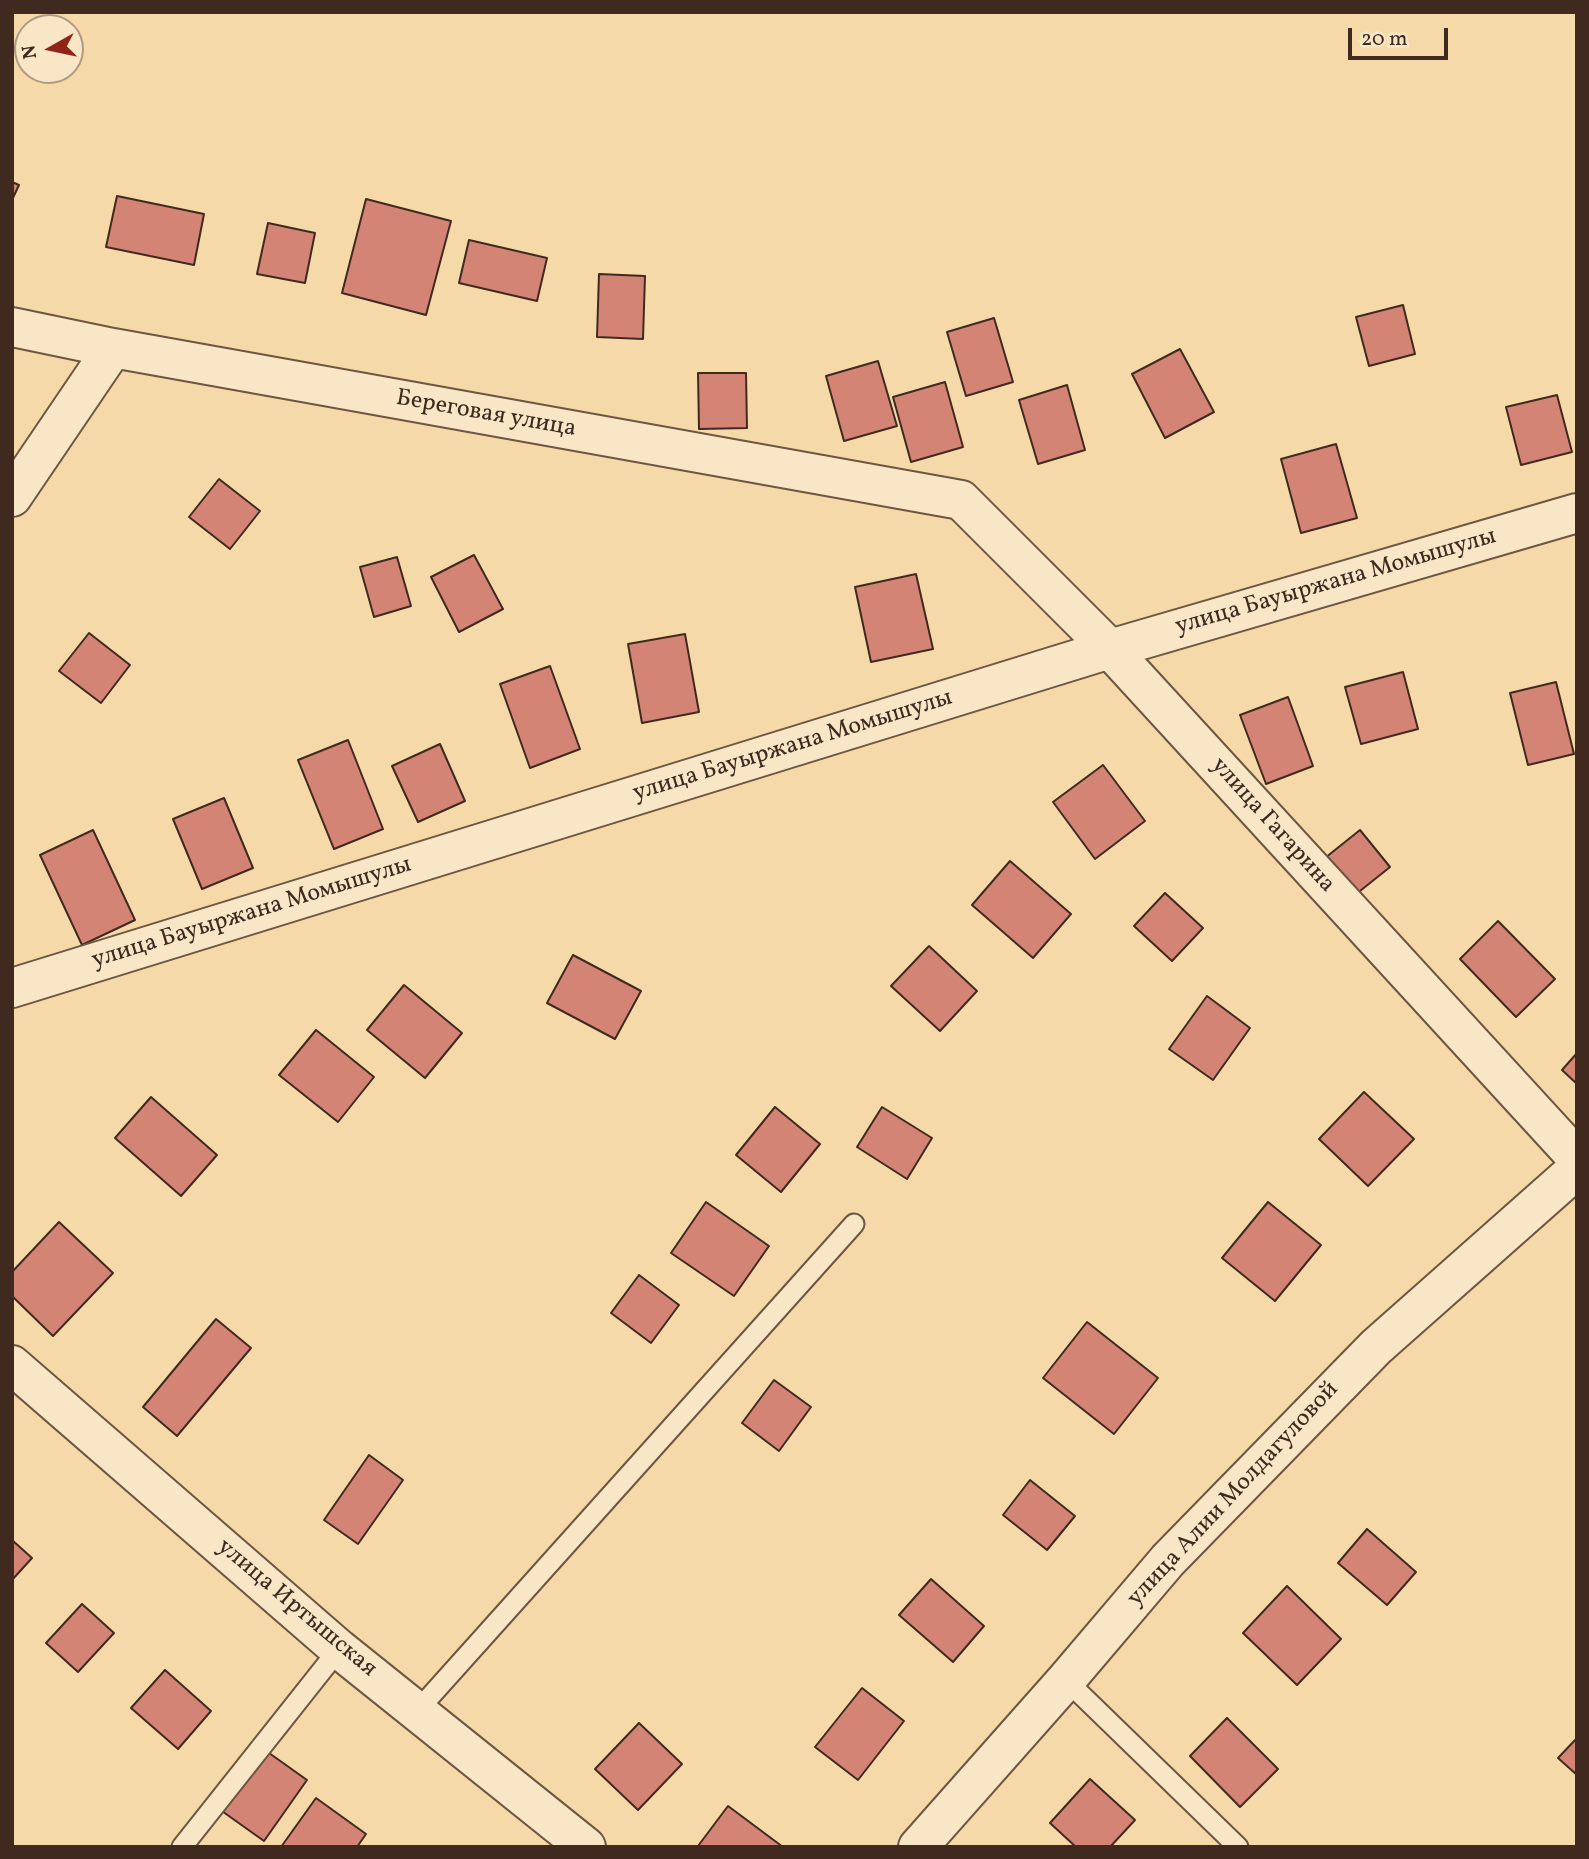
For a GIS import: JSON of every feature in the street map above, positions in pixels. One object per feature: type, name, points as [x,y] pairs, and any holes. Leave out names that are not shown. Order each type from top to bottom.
[{"type":"street","name":"Береговая улица","points":[[12,327],[113,348],[961,500]]},
{"type":"street","points":[[12,496],[113,348]]},
{"type":"street","name":"улица Гагарина","points":[[961,500],[1111,649],[1577,1158]]},
{"type":"street","name":"улица Бауыржана Момышулы","points":[[12,988],[1111,649],[1577,513]]},
{"type":"street","name":"улица Алии Молдагуловой","points":[[918,1847],[1168,1560],[1376,1347],[1577,1169]]},
{"type":"street","name":"улица Иртышская","points":[[12,1365],[339,1648],[586,1847]]},
{"type":"lane","points":[[418,1710],[854,1224]]},
{"type":"lane","points":[[183,1847],[339,1648]]},
{"type":"lane","points":[[1066,1680],[1238,1847]]},
{"type":"building","points":[[12,182],[19,185],[12,200]]},
{"type":"building","points":[[117,196],[204,214],[194,265],[106,247]]},
{"type":"building","points":[[366,199],[451,221],[426,315],[342,293]]},
{"type":"building","points":[[268,223],[315,233],[305,283],[257,274]]},
{"type":"building","points":[[469,240],[547,258],[537,301],[459,283]]},
{"type":"building","points":[[599,274],[645,276],[643,339],[597,337]]},
{"type":"building","points":[[1403,305],[1415,354],[1369,366],[1356,317]]},
{"type":"building","points":[[994,318],[1013,382],[966,396],[947,332]]},
{"type":"building","points":[[1180,349],[1214,412],[1165,438],[1132,374]]},
{"type":"building","points":[[878,361],[897,426],[844,441],[826,376]]},
{"type":"building","points":[[698,373],[746,373],[747,428],[699,429]]},
{"type":"building","points":[[945,382],[963,447],[911,462],[893,397]]},
{"type":"building","points":[[1067,385],[1085,450],[1038,464],[1019,400]]},
{"type":"building","points":[[1557,395],[1572,452],[1521,465],[1506,407]]},
{"type":"building","points":[[1336,444],[1357,518],[1301,533],[1281,459]]},
{"type":"building","points":[[219,479],[260,511],[230,549],[189,517]]},
{"type":"building","points":[[474,555],[503,609],[459,632],[431,577]]},
{"type":"building","points":[[397,557],[411,606],[374,617],[360,567]]},
{"type":"building","points":[[916,574],[933,649],[871,662],[855,587]]},
{"type":"building","points":[[89,633],[130,665],[101,703],[59,671]]},
{"type":"building","points":[[685,634],[699,712],[642,723],[628,644]]},
{"type":"building","points":[[550,666],[580,749],[530,768],[500,684]]},
{"type":"building","points":[[1403,672],[1418,729],[1361,744],[1345,687]]},
{"type":"building","points":[[1556,682],[1574,754],[1528,765],[1510,693]]},
{"type":"building","points":[[1288,697],[1313,766],[1266,784],[1240,715]]},
{"type":"building","points":[[348,740],[383,829],[334,849],[298,760]]},
{"type":"building","points":[[440,744],[465,801],[418,822],[392,766]]},
{"type":"building","points":[[1103,765],[1145,821],[1095,859],[1053,802]]},
{"type":"building","points":[[224,798],[253,868],[202,889],[173,819]]},
{"type":"building","points":[[93,830],[135,920],[82,945],[40,855]]},
{"type":"building","points":[[1360,830],[1390,867],[1355,895],[1325,858]]},
{"type":"building","points":[[1010,861],[1071,914],[1033,958],[972,905]]},
{"type":"building","points":[[1165,893],[1203,928],[1172,961],[1134,926]]},
{"type":"building","points":[[1498,921],[1555,979],[1516,1017],[1460,959]]},
{"type":"building","points":[[929,946],[977,991],[940,1031],[891,986]]},
{"type":"building","points":[[573,955],[641,991],[615,1039],[547,1003]]},
{"type":"building","points":[[404,985],[462,1033],[425,1078],[367,1030]]},
{"type":"building","points":[[1207,996],[1250,1028],[1213,1080],[1169,1049]]},
{"type":"building","points":[[316,1030],[374,1077],[338,1122],[279,1075]]},
{"type":"building","points":[[1577,1053],[1577,1084],[1562,1070]]},
{"type":"building","points":[[1364,1092],[1414,1139],[1368,1186],[1319,1139]]},
{"type":"building","points":[[151,1097],[217,1155],[181,1196],[115,1138]]},
{"type":"building","points":[[775,1107],[820,1144],[781,1192],[736,1155]]},
{"type":"building","points":[[882,1107],[932,1138],[907,1179],[857,1147]]},
{"type":"building","points":[[706,1202],[769,1246],[734,1296],[671,1253]]},
{"type":"building","points":[[1268,1202],[1321,1245],[1275,1301],[1222,1258]]},
{"type":"building","points":[[59,1222],[113,1273],[53,1336],[12,1296],[12,1272]]},
{"type":"building","points":[[639,1275],[679,1305],[651,1343],[611,1313]]},
{"type":"building","points":[[216,1319],[251,1348],[177,1436],[143,1407]]},
{"type":"building","points":[[1087,1322],[1158,1378],[1114,1434],[1043,1378]]},
{"type":"building","points":[[774,1380],[811,1407],[779,1451],[742,1423]]},
{"type":"building","points":[[369,1455],[403,1480],[358,1544],[324,1520]]},
{"type":"building","points":[[1030,1480],[1075,1516],[1047,1550],[1003,1515]]},
{"type":"building","points":[[1367,1529],[1416,1572],[1387,1605],[1338,1563]]},
{"type":"building","points":[[12,1540],[32,1558],[12,1580]]},
{"type":"building","points":[[931,1579],[984,1626],[953,1662],[899,1615]]},
{"type":"building","points":[[1287,1586],[1341,1639],[1297,1685],[1243,1633]]},
{"type":"building","points":[[82,1604],[114,1633],[78,1672],[46,1643]]},
{"type":"building","points":[[165,1670],[211,1711],[178,1749],[131,1708]]},
{"type":"building","points":[[862,1688],[904,1721],[858,1780],[815,1747]]},
{"type":"building","points":[[1227,1718],[1278,1769],[1240,1807],[1190,1756]]},
{"type":"building","points":[[639,1723],[682,1764],[638,1810],[595,1769]]},
{"type":"building","points":[[1577,1738],[1577,1775],[1558,1758]]},
{"type":"building","points":[[262,1748],[307,1780],[264,1841],[219,1809]]},
{"type":"building","points":[[1090,1779],[1135,1820],[1110,1847],[1076,1847],[1050,1823]]},
{"type":"building","points":[[316,1798],[366,1834],[357,1847],[281,1847]]},
{"type":"building","points":[[728,1806],[783,1847],[698,1846]]}]
